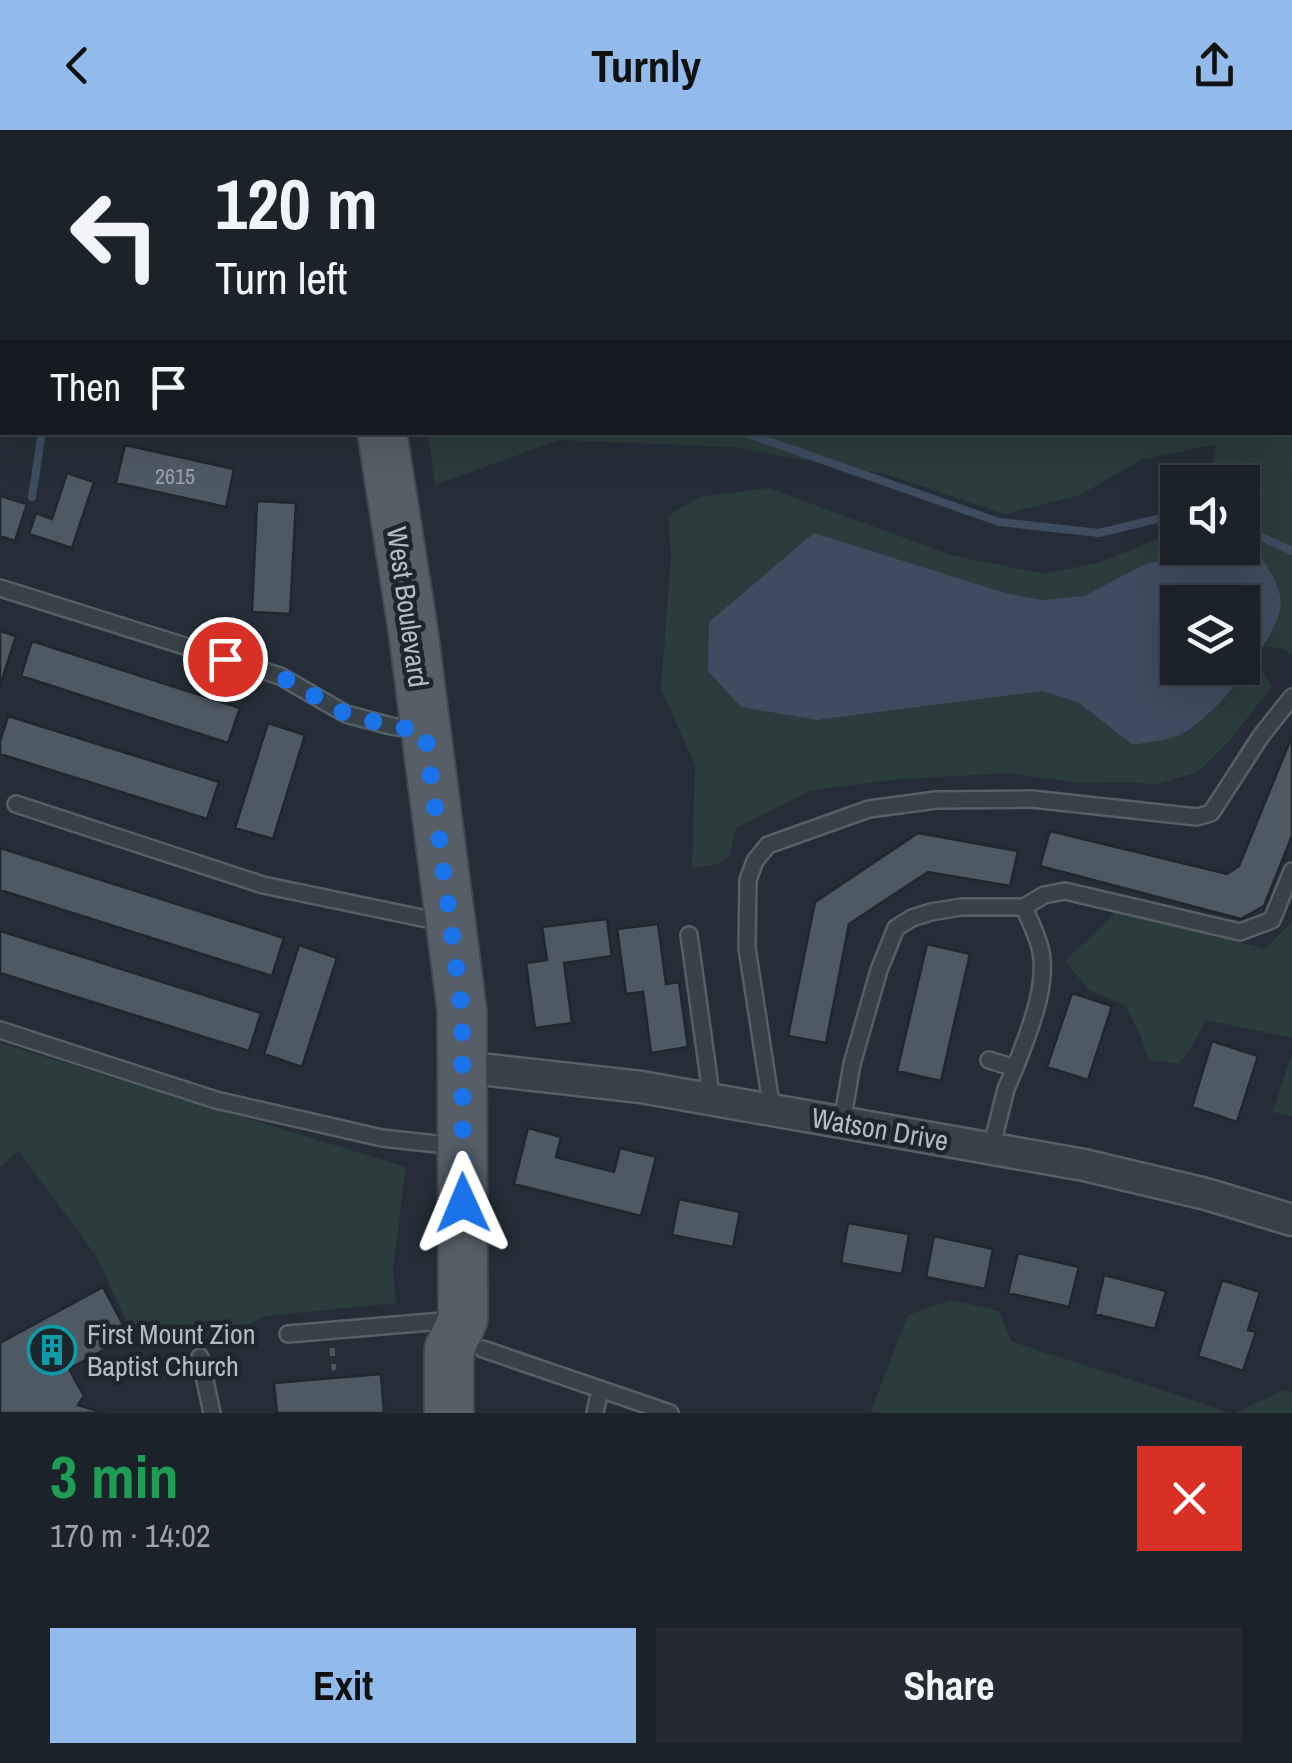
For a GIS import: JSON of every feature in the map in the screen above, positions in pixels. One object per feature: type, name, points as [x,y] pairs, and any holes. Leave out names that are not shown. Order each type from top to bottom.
[{"type":"main road","name":"West Boulevard","points":[[382,435],[413,630],[462,1011],[462,1146],[480,1413]]},
{"type":"main road","name":"West Boulevard","points":[[449,1413],[449,1350],[473,1334]]},
{"type":"street","name":"Watson Drive","points":[[462,1067],[641,1087],[1084,1165],[1206,1194],[1292,1220]]},
{"type":"lane","points":[[0,588],[280,676],[346,714],[425,731]]},
{"type":"lane","points":[[772,1110],[747,948],[748,880],[755,861],[768,846],[870,809],[936,800],[1032,798],[1198,817],[1212,814],[1261,736],[1292,696]]},
{"type":"lane","points":[[16,804],[263,885],[450,924]]},
{"type":"lane","points":[[842,1122],[852,1064],[879,970],[896,928],[912,918],[960,907],[1024,907],[1065,891],[1240,932],[1272,920],[1292,871]]},
{"type":"lane","points":[[992,1149],[1006,1089],[1034,1019],[1041,984],[1041,948],[1024,907]]},
{"type":"lane","points":[[688,935],[710,1099]]},
{"type":"lane","points":[[0,1030],[216,1100],[382,1138],[462,1146]]},
{"type":"lane","points":[[989,1060],[1014,1068]]},
{"type":"lane","points":[[288,1334],[473,1334],[600,1390],[670,1413]]},
{"type":"lane","points":[[200,1357],[212,1413]]},
{"type":"lane","points":[[595,1413],[600,1390]]},
{"type":"shaded area","points":[[428,435],[1292,435],[1292,654],[1265,646],[1281,608],[1260,560],[1260,465],[1212,465],[1217,444],[1141,460],[1080,495],[1005,514],[884,474],[732,447],[559,440],[435,485]]},
{"type":"shaded area","points":[[768,488],[954,556],[1045,574],[1097,563],[1160,539],[1160,561],[1145,564],[1084,596],[1043,600],[1005,593],[818,720],[1043,691],[1079,703],[1133,745],[1209,715],[1233,685],[1260,685],[1260,670],[1272,686],[1231,739],[1198,772],[1153,785],[1078,783],[1009,773],[889,780],[810,791],[736,828],[730,855],[718,864],[692,869],[695,765],[661,689],[671,556],[668,516],[699,497]]},
{"type":"shaded area","points":[[1117,911],[1266,949],[1292,921],[1292,1038],[1206,1020],[1178,1064],[1149,1060],[1125,1005],[1089,990],[1065,961]]},
{"type":"shaded area","points":[[0,1043],[406,1167],[393,1270],[396,1303],[266,1316],[238,1329],[142,1342],[128,1324],[96,1256],[19,1151],[0,1167]]},
{"type":"shaded area","points":[[1292,1052],[1292,1116],[1273,1112]]},
{"type":"shaded area","points":[[952,1300],[999,1311],[1011,1341],[1229,1413],[871,1411],[908,1315]]},
{"type":"shaded area","points":[[1283,1390],[1292,1392],[1292,1413],[1235,1413]]},
{"type":"water","points":[[814,533],[1005,593],[1043,600],[1084,596],[1145,564],[1260,565],[1263,560],[1281,604],[1275,625],[1260,651],[1260,585],[1160,585],[1160,685],[1235,685],[1192,728],[1162,740],[1133,745],[1079,703],[1043,691],[817,720],[741,707],[708,671],[709,622]]},
{"type":"building","points":[[125,445],[234,469],[226,507],[116,483]]},
{"type":"building","points":[[67,473],[94,482],[72,548],[29,534],[36,513],[52,519]]},
{"type":"building","points":[[0,496],[27,504],[15,541],[0,536]]},
{"type":"building","points":[[257,501],[296,503],[290,614],[252,612]]},
{"type":"building","points":[[0,631],[16,636],[0,686]]},
{"type":"building","points":[[32,641],[240,708],[228,743],[21,676]]},
{"type":"building","points":[[8,716],[219,782],[207,819],[0,754]]},
{"type":"building","points":[[268,723],[305,735],[273,839],[235,828]]},
{"type":"building","points":[[1292,736],[1292,836],[1264,906],[1241,919],[1040,866],[1050,831],[1227,874],[1239,866]]},
{"type":"building","points":[[918,833],[1018,851],[1010,886],[928,872],[849,924],[826,1043],[788,1036],[815,902]]},
{"type":"building","points":[[0,848],[284,938],[272,976],[0,890]]},
{"type":"building","points":[[607,919],[612,956],[564,963],[572,1023],[535,1028],[526,963],[547,960],[542,927]]},
{"type":"building","points":[[658,924],[666,984],[679,982],[688,1047],[651,1053],[643,992],[626,994],[617,929]]},
{"type":"building","points":[[0,931],[261,1013],[249,1051],[0,973]]},
{"type":"building","points":[[927,944],[970,954],[941,1081],[897,1071]]},
{"type":"building","points":[[299,945],[337,958],[302,1067],[264,1054]]},
{"type":"building","points":[[1072,993],[1112,1006],[1088,1080],[1047,1067]]},
{"type":"building","points":[[1212,1041],[1258,1056],[1237,1122],[1192,1107]]},
{"type":"building","points":[[528,1128],[561,1137],[556,1157],[614,1172],[620,1148],[656,1157],[641,1216],[514,1184]]},
{"type":"building","points":[[679,1199],[740,1212],[733,1247],[672,1235]]},
{"type":"building","points":[[848,1223],[909,1234],[902,1274],[841,1263]]},
{"type":"building","points":[[934,1236],[993,1249],[985,1289],[926,1277]]},
{"type":"building","points":[[1018,1253],[1079,1267],[1069,1307],[1008,1293]]},
{"type":"building","points":[[1104,1275],[1166,1291],[1155,1329],[1095,1314]]},
{"type":"building","points":[[1222,1280],[1260,1292],[1248,1330],[1256,1332],[1243,1371],[1198,1356]]},
{"type":"building","name":"First Mount Zion Baptist Church","points":[[103,1287],[129,1336],[69,1369],[84,1396],[78,1405],[104,1413],[0,1413],[0,1343]]},
{"type":"building","points":[[381,1374],[384,1413],[277,1413],[274,1383]]},
{"type":"waterway","points":[[32,497],[42,435]]},
{"type":"waterway","points":[[752,435],[999,522],[1099,533],[1160,518]]},
{"type":"waterway","points":[[1260,536],[1292,551]]},
{"type":"place","name":"First Mount Zion Baptist Church","points":[[52,1350]]},
{"type":"route","points":[[225,659],[280,676],[346,714],[425,731],[462,1011],[463,1203]]}]
